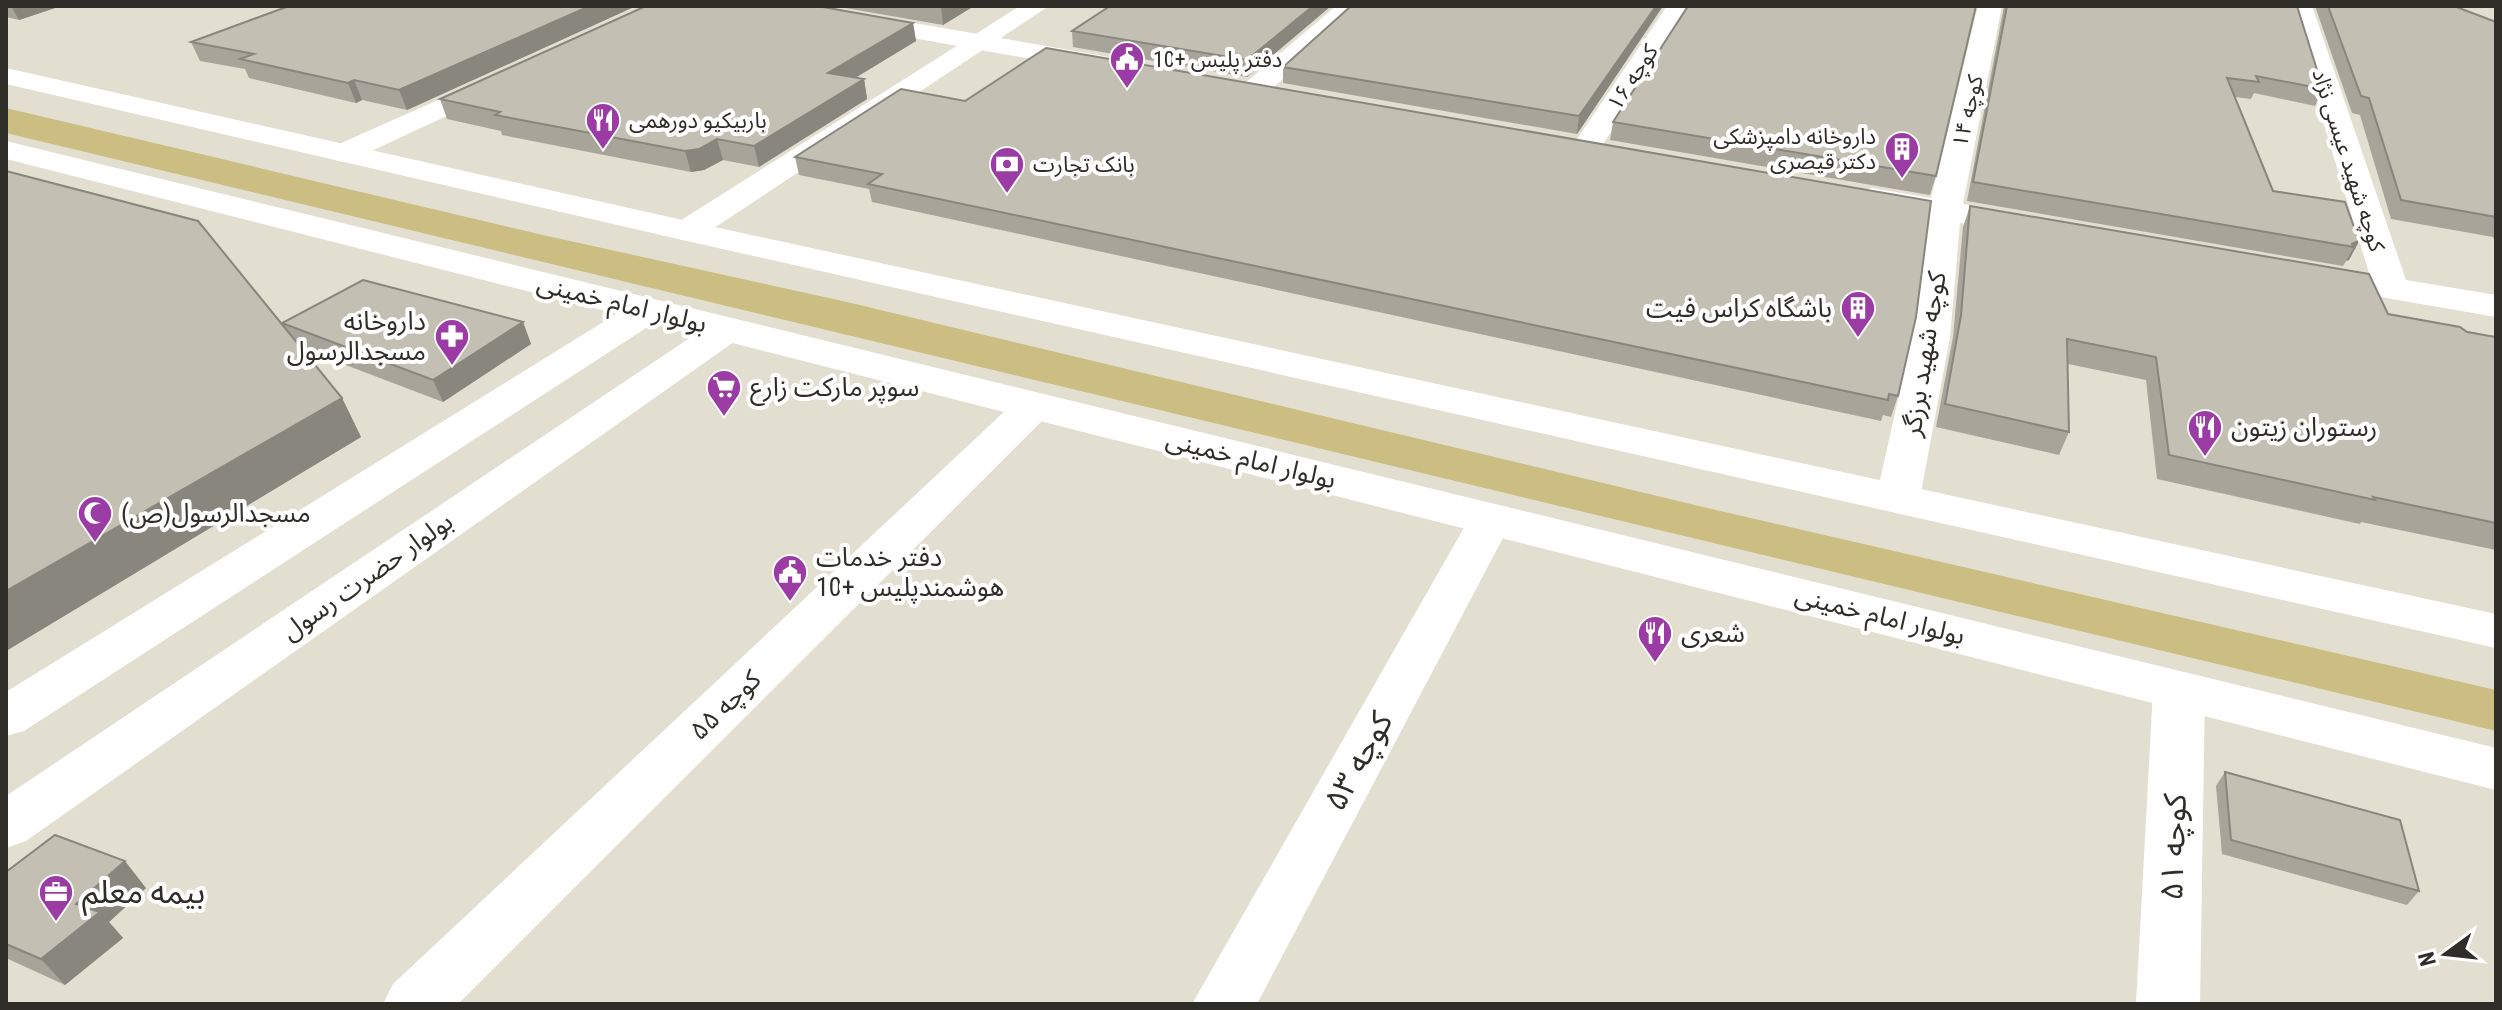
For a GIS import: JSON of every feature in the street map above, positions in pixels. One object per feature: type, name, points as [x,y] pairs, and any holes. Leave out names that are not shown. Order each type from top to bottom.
[{"type":"street","points":[[773,6],[1133,69]]},
{"type":"street","points":[[687,231],[1037,6]]},
{"type":"street","points":[[1284,96],[1239,88],[1351,6]]},
{"type":"street","name":"کوچه ۱۶","points":[[1586,148],[1679,6]]},
{"type":"street","name":"کوچه ۱۴","points":[[1945,210],[1990,9]]},
{"type":"street","name":"کوچه شهید عیسی نژاد","points":[[2304,19],[2391,288]]},
{"type":"street","points":[[343,153],[517,73]]},
{"type":"street","points":[[6,76],[687,231],[2496,631]]},
{"type":"street","points":[[1556,143],[1617,153]]},
{"type":"street","name":"بولوار امام خمینی","points":[[6,150],[2496,769]]},
{"type":"street","points":[[1851,194],[2053,229]]},
{"type":"street","name":"کوچه شهید برزگر","points":[[1898,498],[1931,337],[1945,210]]},
{"type":"street","points":[[2284,269],[2496,306]]},
{"type":"street","points":[[6,717],[647,311]]},
{"type":"street","name":"بولوار حضرت رسول","points":[[6,825],[728,329]]},
{"type":"street","points":[[581,351],[655,378]]},
{"type":"street","name":"کوچه ۵۵","points":[[415,1004],[1035,405]]},
{"type":"street","name":"کوچه ۵۳","points":[[1224,1004],[1491,519]]},
{"type":"street","name":"کوچه ۵۱","points":[[2168,1004],[2179,690]]},
{"type":"shaded area","points":[[6,108],[543,235],[847,302],[1699,506],[2496,690],[2496,731],[6,133]]},
{"type":"building","points":[[289,6],[590,6],[399,90],[354,80],[348,83],[240,59],[254,54],[191,42]]},
{"type":"building","points":[[646,6],[817,6],[913,23],[828,73],[864,79],[754,146],[717,139],[699,149],[685,151],[495,115],[500,112],[440,99]]},
{"type":"building","points":[[1110,6],[1313,6],[1247,60],[1072,31]]},
{"type":"building","points":[[1351,6],[1656,6],[1579,116],[1283,67]]},
{"type":"building","points":[[1688,6],[1976,6],[1936,176],[1613,122]]},
{"type":"building","points":[[2007,6],[2297,6],[2323,89],[2256,76],[2259,82],[2227,78],[2273,191],[2345,202],[2359,241],[2352,244],[2354,247],[1973,182]]},
{"type":"building","points":[[2328,6],[2454,6],[2496,22],[2496,217],[2401,200],[2369,98],[2361,96]]},
{"type":"building","points":[[1046,48],[1931,201],[1916,317],[1898,396],[1889,394],[1888,400],[868,184],[882,174],[795,157],[901,89],[965,101]]},
{"type":"building","name":"مسجدالرسول(ص)","points":[[6,171],[198,221],[342,398],[6,591]]},
{"type":"building","points":[[1970,206],[2369,274],[2388,314],[2496,337],[2496,523],[2169,455],[2156,357],[2067,339],[2069,432],[1945,404],[1961,315]]},
{"type":"building","points":[[363,280],[523,322],[433,380],[282,323]]},
{"type":"building","points":[[2225,772],[2400,820],[2419,891],[2231,840]]},
{"type":"building","points":[[55,835],[125,861],[76,904],[100,912],[41,959],[6,944],[6,872]]},
{"type":"place","name":"دفتر پلیس +10","points":[[1127,90]]},
{"type":"place","name":"باربیکیو دورهمی","points":[[603,151]]},
{"type":"place","name":"داروخانه دامپزشکی دکتر قیصری","points":[[1902,180]]},
{"type":"place","name":"بانک تجارت","points":[[1007,195]]},
{"type":"place","name":"باشگاه کراس فیت","points":[[1858,339]]},
{"type":"place","name":"داروخانه مسجدالرسول","points":[[452,367]]},
{"type":"place","name":"سوپر مارکت زارع","points":[[724,418]]},
{"type":"place","name":"رستوران زیتون","points":[[2205,458]]},
{"type":"place","name":"مسجدالرسول(ص)","points":[[95,544]]},
{"type":"place","name":"دفتر خدمات هوشمندپلیس +10","points":[[790,603]]},
{"type":"place","name":"شعری","points":[[1655,664]]},
{"type":"place","name":"بیمه معلم","points":[[56,923]]}]
